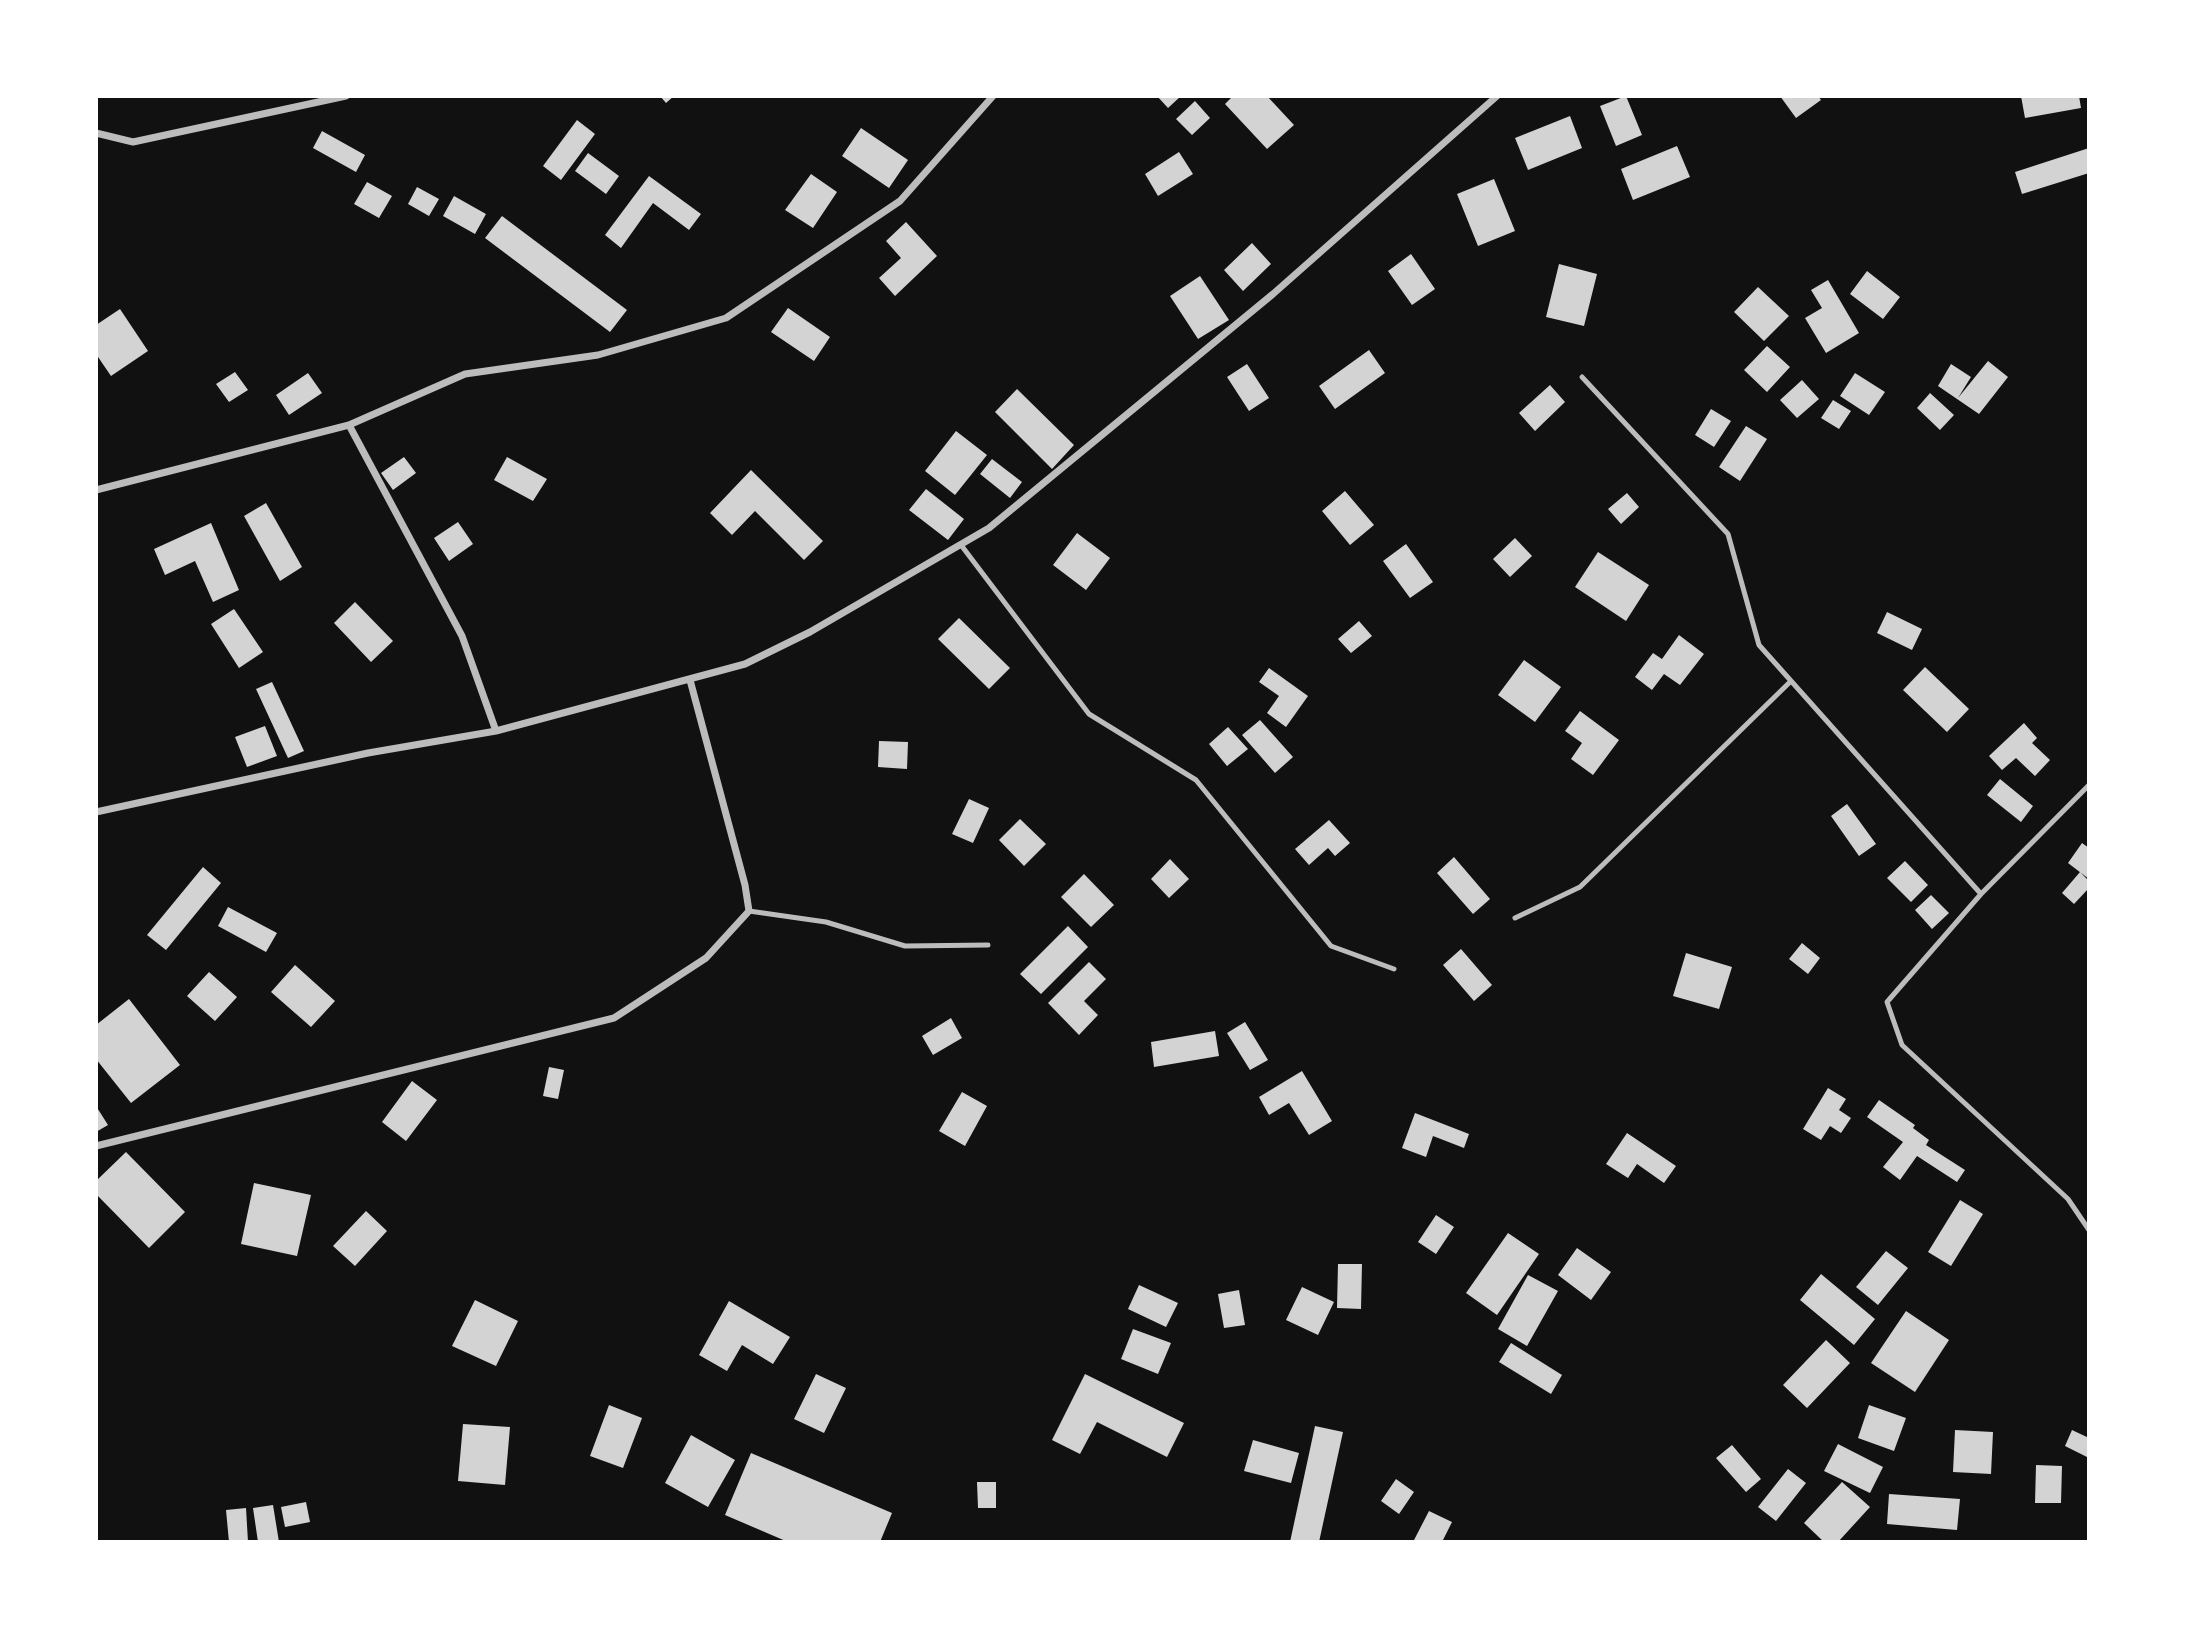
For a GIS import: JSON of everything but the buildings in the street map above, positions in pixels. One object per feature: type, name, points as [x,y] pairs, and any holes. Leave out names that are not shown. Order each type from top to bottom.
[{"type":"street","points":[[96,133],[133,142],[346,96]]},
{"type":"street","points":[[96,490],[349,425],[465,374],[598,355],[726,318],[900,201],[993,96]]},
{"type":"street","points":[[96,812],[369,753],[496,731],[745,664],[905,580],[989,528],[1273,295],[1497,96]]},
{"type":"street","points":[[349,425],[462,636],[496,731]]},
{"type":"street","points":[[96,1146],[614,1018],[706,958],[749,911],[745,885],[690,680]]},
{"type":"lane","points":[[1582,377],[1728,534],[1759,645],[1981,894]]},
{"type":"lane","points":[[961,545],[1089,715],[1196,780],[1331,946],[1394,968]]},
{"type":"lane","points":[[1514,918],[1580,887],[1791,681]]},
{"type":"lane","points":[[2089,785],[1981,894],[1887,1002],[1902,1045],[2068,1199],[2089,1230]]},
{"type":"lane","points":[[749,911],[826,922],[905,946],[988,945]]}]
